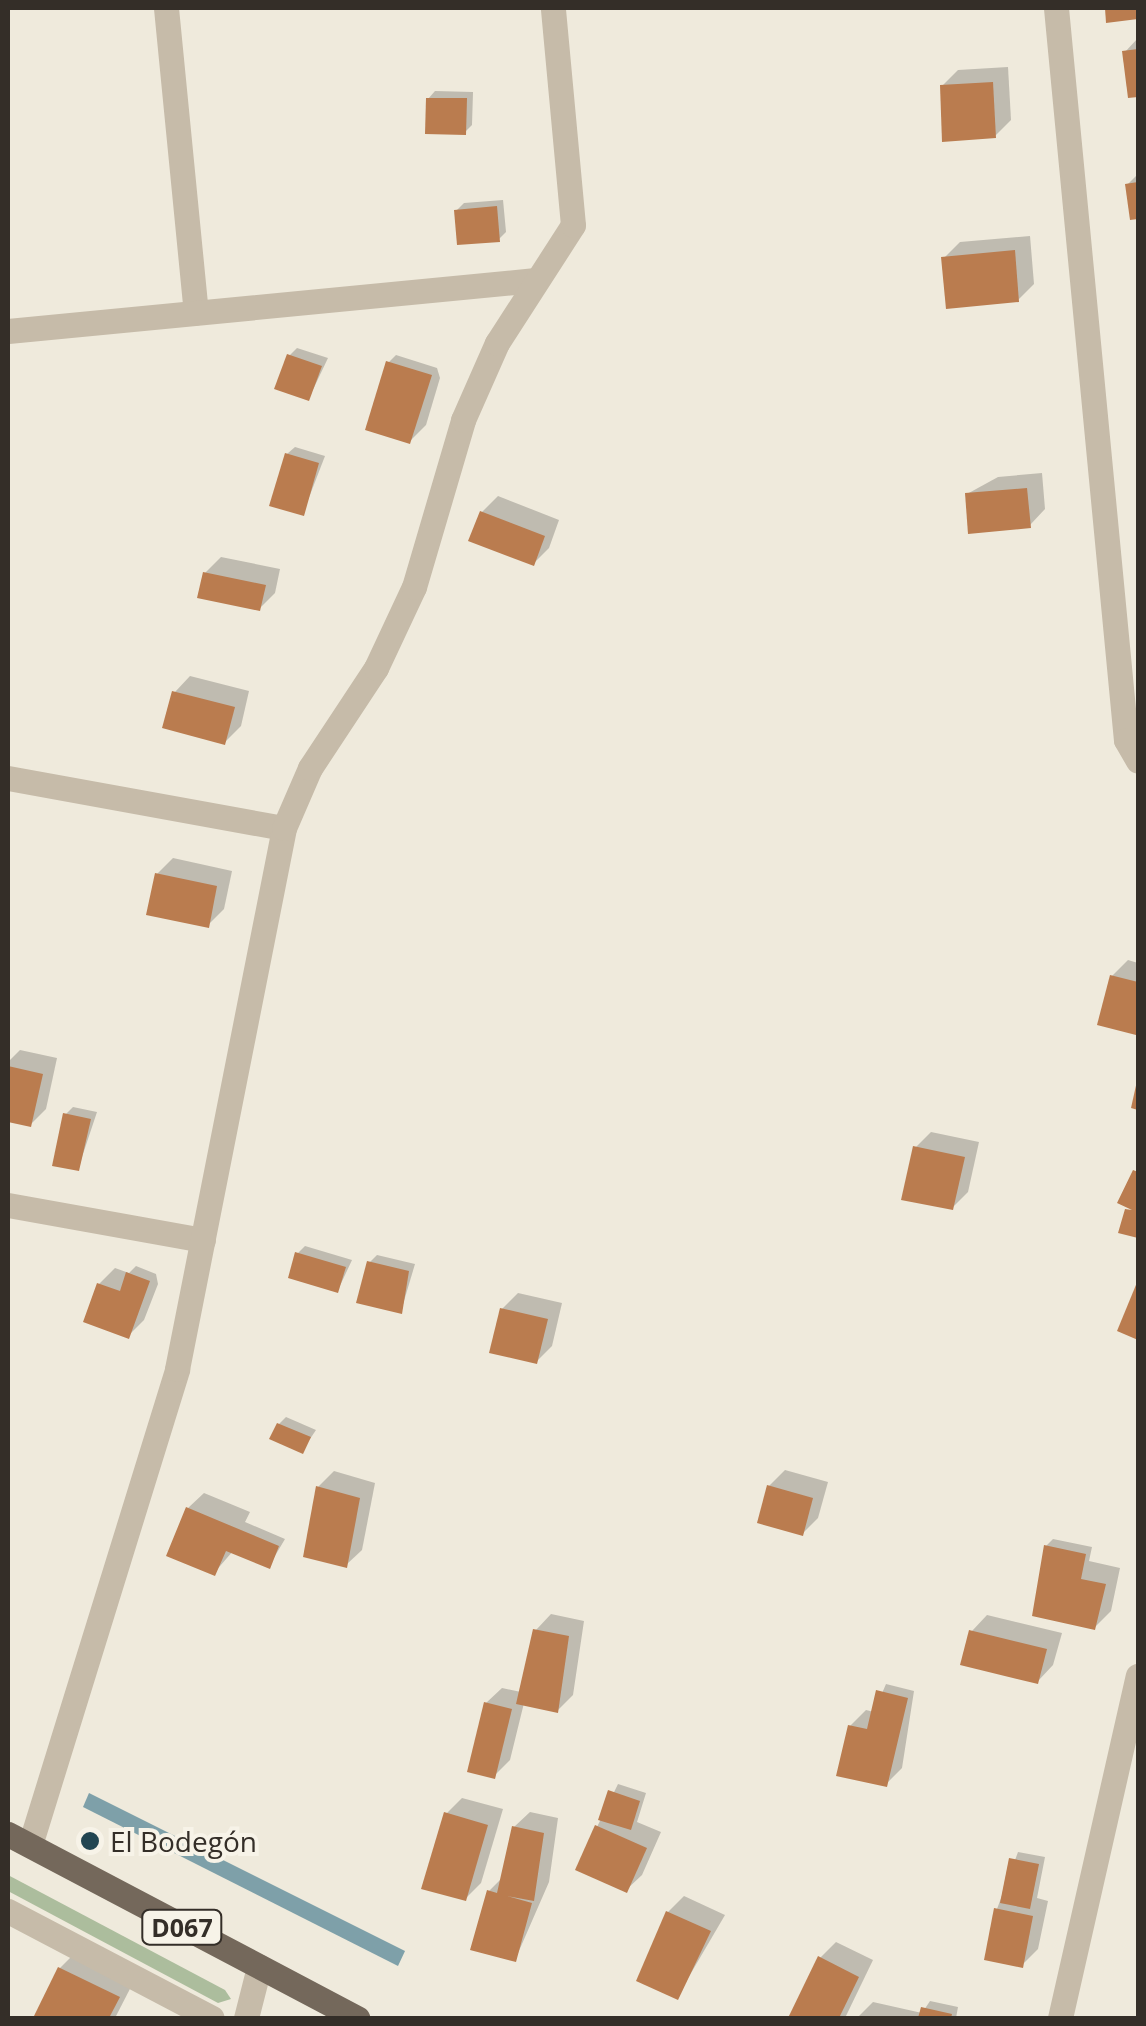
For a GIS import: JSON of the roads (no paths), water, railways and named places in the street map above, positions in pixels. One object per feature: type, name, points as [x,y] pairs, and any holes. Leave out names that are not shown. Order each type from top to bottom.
[{"type":"main road","name":"D067","points":[[18,1840],[357,2018]]},
{"type":"street","points":[[166,8],[196,313]]},
{"type":"street","points":[[18,1840],[177,1369],[284,828],[310,768],[376,668],[414,587],[463,420],[497,343],[572,224],[553,8]]},
{"type":"street","points":[[1056,8],[1126,740],[1138,762]]},
{"type":"street","points":[[8,331],[536,280]]},
{"type":"street","points":[[8,778],[284,828]]},
{"type":"street","points":[[8,1205],[203,1240]]},
{"type":"street","points":[[1060,2018],[1138,1676]]},
{"type":"street","points":[[8,1911],[212,2018]]},
{"type":"street","points":[[246,2018],[259,1968]]},
{"type":"water","points":[[89,1793],[405,1951],[398,1966],[83,1807]]},
{"type":"place","name":"El Bodegón","points":[[90,1841]]}]
